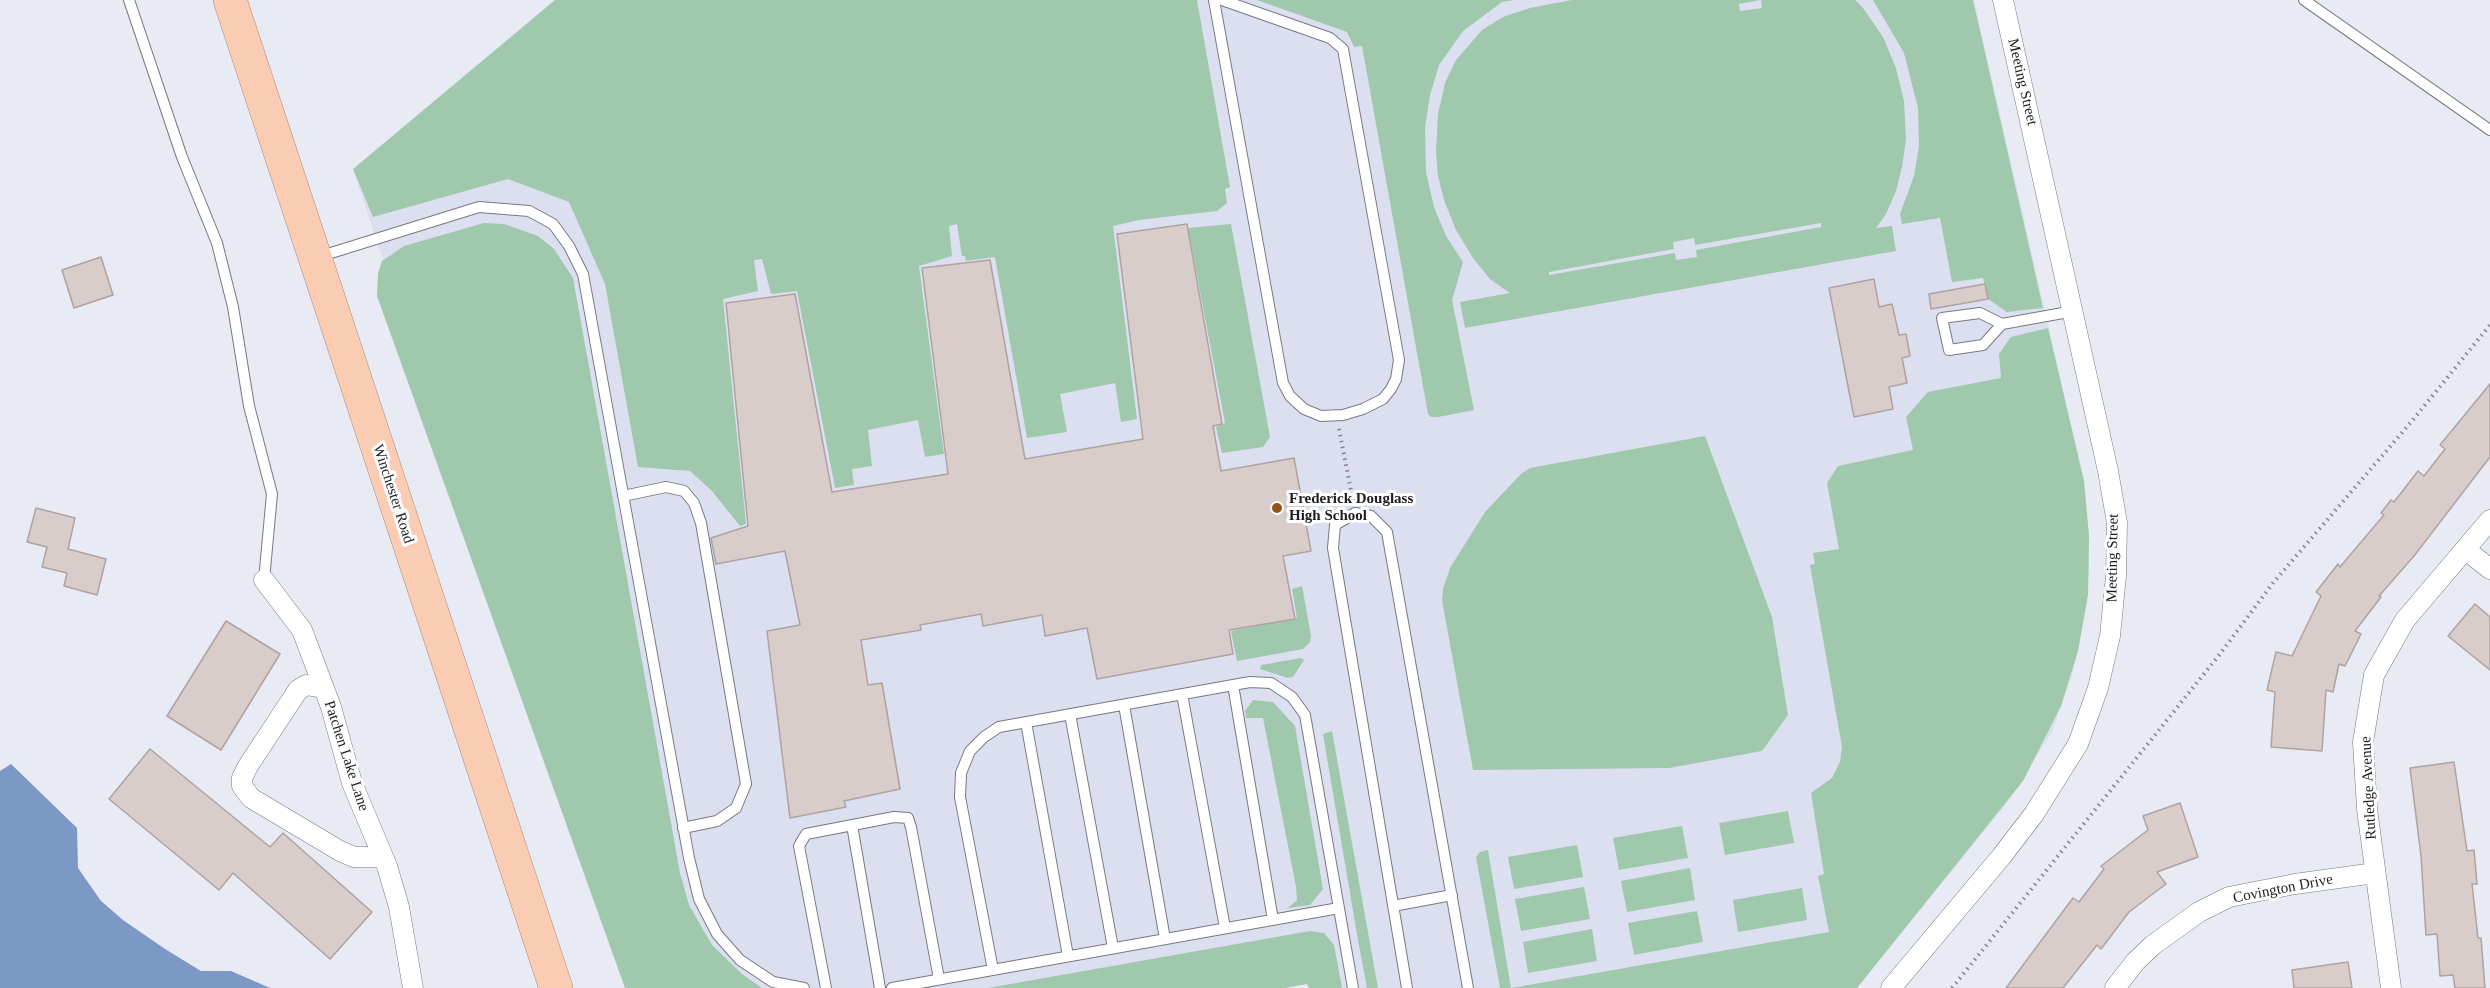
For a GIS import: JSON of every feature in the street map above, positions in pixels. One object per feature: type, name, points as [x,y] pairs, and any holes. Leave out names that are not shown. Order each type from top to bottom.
[{"type":"highway","name":"Winchester Road","points":[[230,0],[556,988]]},
{"type":"street","name":"Meeting Street","points":[[1891,988],[2001,857],[2034,814],[2078,744],[2098,688],[2110,636],[2116,576],[2117,523],[2074,310],[2003,0]]},
{"type":"street","name":"Rutledge Avenue","points":[[2391,988],[2367,809],[2363,742],[2374,675],[2404,620],[2490,520]]},
{"type":"street","points":[[2466,550],[2490,569]]},
{"type":"street","name":"Patchen Lake Lane","points":[[264,580],[302,630],[331,707],[352,783],[383,857],[399,907],[413,988]]},
{"type":"street","name":"Patchen Lake Lane","points":[[323,688],[306,685],[298,690],[281,712],[248,766],[242,778],[242,786],[250,798],[340,851],[354,857],[383,857]]},
{"type":"street","name":"Covington Drive","points":[[2115,988],[2136,961],[2153,945],[2199,912],[2229,897],[2375,873]]},
{"type":"lane","points":[[129,0],[182,158],[217,243],[233,307],[249,406],[272,494],[264,580]]},
{"type":"lane","points":[[1214,0],[1283,383],[1290,396],[1304,409],[1322,416],[1337,416],[1363,409],[1383,399],[1396,379],[1399,360],[1343,49],[1330,38],[1222,0]]},
{"type":"lane","points":[[2304,0],[2490,130]]},
{"type":"lane","points":[[315,258],[479,207],[529,211],[553,224],[569,246],[583,274],[683,828],[699,899],[717,934],[740,960],[773,982],[804,988]]},
{"type":"lane","points":[[2002,324],[1980,313],[1942,318],[1948,350],[1983,345],[2002,324],[2074,310]]},
{"type":"lane","points":[[623,496],[666,488],[684,492],[694,503],[701,523],[746,784],[736,808],[717,821],[683,828]]},
{"type":"lane","points":[[1407,988],[1333,548],[1335,525],[1355,513],[1371,516],[1387,532],[1468,988]]},
{"type":"lane","points":[[993,970],[962,808],[961,773],[970,751],[984,737],[999,727],[1250,681],[1271,683],[1292,697],[1305,715],[1353,988]]},
{"type":"lane","points":[[1233,685],[1273,920]]},
{"type":"lane","points":[[1182,694],[1225,928]]},
{"type":"lane","points":[[1124,705],[1165,939]]},
{"type":"lane","points":[[1070,714],[1113,948]]},
{"type":"lane","points":[[1026,722],[1068,956]]},
{"type":"lane","points":[[826,988],[799,846],[806,834],[894,817],[908,818],[939,980]]},
{"type":"lane","points":[[852,825],[880,988]]},
{"type":"lane","points":[[1393,906],[1452,895]]},
{"type":"lane","points":[[892,988],[1339,908]]},
{"type":"path","points":[[1952,988],[2220,654],[2273,583],[2412,421],[2490,325]]},
{"type":"path","points":[[1337,416],[1355,513]]},
{"type":"shaded area","name":"Frederick Douglass High School","points":[[555,0],[1974,0],[2084,481],[2089,536],[2089,572],[2083,624],[2072,676],[2052,732],[2008,802],[1857,988],[1309,988],[1307,984],[1285,988],[627,988],[353,170]]},
{"type":"green space","points":[[555,0],[1197,0],[1230,187],[1225,189],[1227,203],[1217,211],[1139,220],[1113,226],[1137,419],[1121,422],[1115,383],[1060,394],[1067,432],[1027,438],[995,257],[966,261],[965,256],[962,256],[957,224],[949,226],[952,256],[919,266],[944,454],[925,457],[918,420],[868,430],[872,466],[852,469],[854,485],[835,488],[797,291],[771,294],[762,259],[754,260],[758,291],[723,299],[746,524],[740,526],[712,491],[690,471],[638,467],[605,284],[569,202],[508,179],[373,217],[353,169]]},
{"type":"green space","points":[[1257,0],[1514,0],[1502,2],[1463,31],[1439,65],[1430,95],[1425,128],[1426,172],[1434,207],[1446,236],[1463,262],[1452,300],[1474,410],[1438,417],[1431,417],[1428,414],[1362,46],[1354,47],[1347,32]]},
{"type":"green space","points":[[1572,0],[1760,0],[1739,4],[1740,11],[1762,8],[1761,0],[1855,0],[1883,37],[1896,68],[1904,101],[1906,139],[1902,167],[1896,191],[1886,214],[1876,228],[1892,226],[1896,251],[1465,328],[1460,302],[1510,293],[1490,279],[1473,258],[1456,230],[1444,200],[1438,176],[1436,152],[1438,114],[1445,83],[1456,60],[1482,30],[1503,17],[1530,8]],"holes":[[[1821,223],[1821,227],[1696,250],[1697,257],[1676,260],[1675,253],[1549,275],[1549,272],[1674,249],[1673,242],[1694,238],[1695,245]]]},
{"type":"green space","points":[[1873,0],[1973,0],[2043,308],[2007,312],[1988,299],[1983,278],[1952,282],[1940,218],[1902,224],[1900,214],[1914,176],[1919,146],[1918,108],[1904,53]]},
{"type":"green space","points":[[484,223],[504,224],[538,236],[554,249],[573,278],[680,873],[689,905],[712,945],[742,974],[762,988],[625,988],[377,296],[378,273],[382,261],[404,246]]},
{"type":"green space","points":[[1231,224],[1270,437],[1263,447],[1222,453],[1216,427],[1225,423],[1188,228]]},
{"type":"green space","points":[[2048,328],[2084,481],[2089,536],[2088,595],[2078,651],[2061,706],[2023,781],[1857,988],[1511,988],[1829,932],[1818,876],[1824,874],[1811,793],[1832,778],[1840,762],[1842,747],[1810,565],[1815,564],[1813,553],[1839,549],[1827,483],[1838,466],[1913,450],[1906,417],[1928,392],[2001,378],[1999,354],[2011,337]]},
{"type":"green space","points":[[1705,436],[1772,617],[1788,715],[1762,751],[1669,768],[1473,770],[1442,600],[1450,568],[1485,512],[1521,474],[1530,468]]},
{"type":"green space","points":[[1302,586],[1311,635],[1310,642],[1303,649],[1237,661],[1231,631],[1297,618],[1292,589]]},
{"type":"green space","points":[[1301,658],[1304,660],[1293,677],[1288,678],[1260,669],[1261,665]]},
{"type":"green space","points":[[1253,700],[1273,702],[1295,726],[1323,889],[1310,905],[1288,908],[1297,900],[1296,887],[1263,718],[1246,718],[1245,711]]},
{"type":"green space","points":[[1332,731],[1378,988],[1367,988],[1358,940],[1323,734]]},
{"type":"green space","points":[[1788,811],[1794,843],[1725,855],[1719,823]]},
{"type":"green space","points":[[1682,826],[1688,858],[1619,870],[1613,838]]},
{"type":"green space","points":[[1577,845],[1583,877],[1514,889],[1508,857]]},
{"type":"green space","points":[[1488,850],[1511,988],[1500,988],[1476,857],[1480,852]]},
{"type":"green space","points":[[1690,868],[1695,900],[1627,912],[1621,881]]},
{"type":"green space","points":[[1584,887],[1590,919],[1521,931],[1515,899]]},
{"type":"green space","points":[[1802,888],[1807,920],[1738,932],[1733,900]]},
{"type":"green space","points":[[1697,911],[1703,942],[1634,955],[1628,923]]},
{"type":"green space","points":[[1592,929],[1597,961],[1528,973],[1523,942]]},
{"type":"green space","points":[[1310,931],[1324,933],[1334,945],[1342,988],[1309,988],[1307,984],[1285,988],[988,988]]},
{"type":"water","points":[[11,764],[77,828],[78,868],[101,901],[123,920],[201,971],[231,971],[270,988],[0,988],[0,771]]},
{"type":"building","name":"Frederick Douglass High School","points":[[1187,224],[1222,424],[1213,426],[1221,471],[1294,458],[1311,551],[1283,556],[1295,619],[1229,630],[1233,654],[1097,679],[1087,628],[1045,636],[1042,615],[983,626],[981,614],[920,625],[921,630],[861,640],[868,685],[882,683],[900,789],[844,801],[846,807],[790,818],[767,631],[800,625],[785,551],[716,564],[711,538],[748,526],[726,303],[795,294],[832,492],[948,474],[922,268],[990,260],[1025,459],[1143,439],[1117,234]]},
{"type":"building","points":[[101,257],[113,295],[74,308],[62,270]]},
{"type":"building","points":[[1874,279],[1879,307],[1892,304],[1899,335],[1906,334],[1910,356],[1902,358],[1907,383],[1889,387],[1893,409],[1854,417],[1829,288]]},
{"type":"building","points":[[1985,284],[1988,299],[1931,309],[1929,294]]},
{"type":"building","points":[[2490,384],[2490,457],[2414,556],[2379,596],[2381,597],[2355,631],[2361,634],[2345,666],[2339,664],[2333,692],[2326,690],[2322,751],[2271,747],[2275,692],[2267,690],[2276,652],[2292,656],[2321,596],[2316,592],[2338,564],[2340,567],[2384,515],[2381,513],[2391,500],[2394,502],[2418,471],[2424,476],[2445,449],[2440,445]]},
{"type":"building","points":[[36,508],[75,518],[68,549],[106,559],[97,595],[64,586],[67,573],[42,567],[47,547],[27,542]]},
{"type":"building","points":[[2475,604],[2490,617],[2490,670],[2448,636]]},
{"type":"building","points":[[226,621],[280,654],[221,750],[167,716]]},
{"type":"building","points":[[150,749],[270,847],[283,833],[372,912],[330,959],[233,873],[219,890],[109,799]]},
{"type":"building","points":[[2454,762],[2467,851],[2474,850],[2477,884],[2472,884],[2478,938],[2481,938],[2485,988],[2455,988],[2453,975],[2440,976],[2437,934],[2426,935],[2421,856],[2410,768]]},
{"type":"building","points":[[2180,803],[2198,857],[2157,872],[2166,884],[2129,912],[2101,949],[2097,945],[2063,988],[2006,988],[2073,898],[2079,902],[2104,869],[2101,866],[2148,830],[2143,816]]},
{"type":"building","points":[[2348,962],[2352,988],[2294,988],[2292,970]]},
{"type":"place","name":"Frederick Douglass High School","points":[[1277,508]]}]
